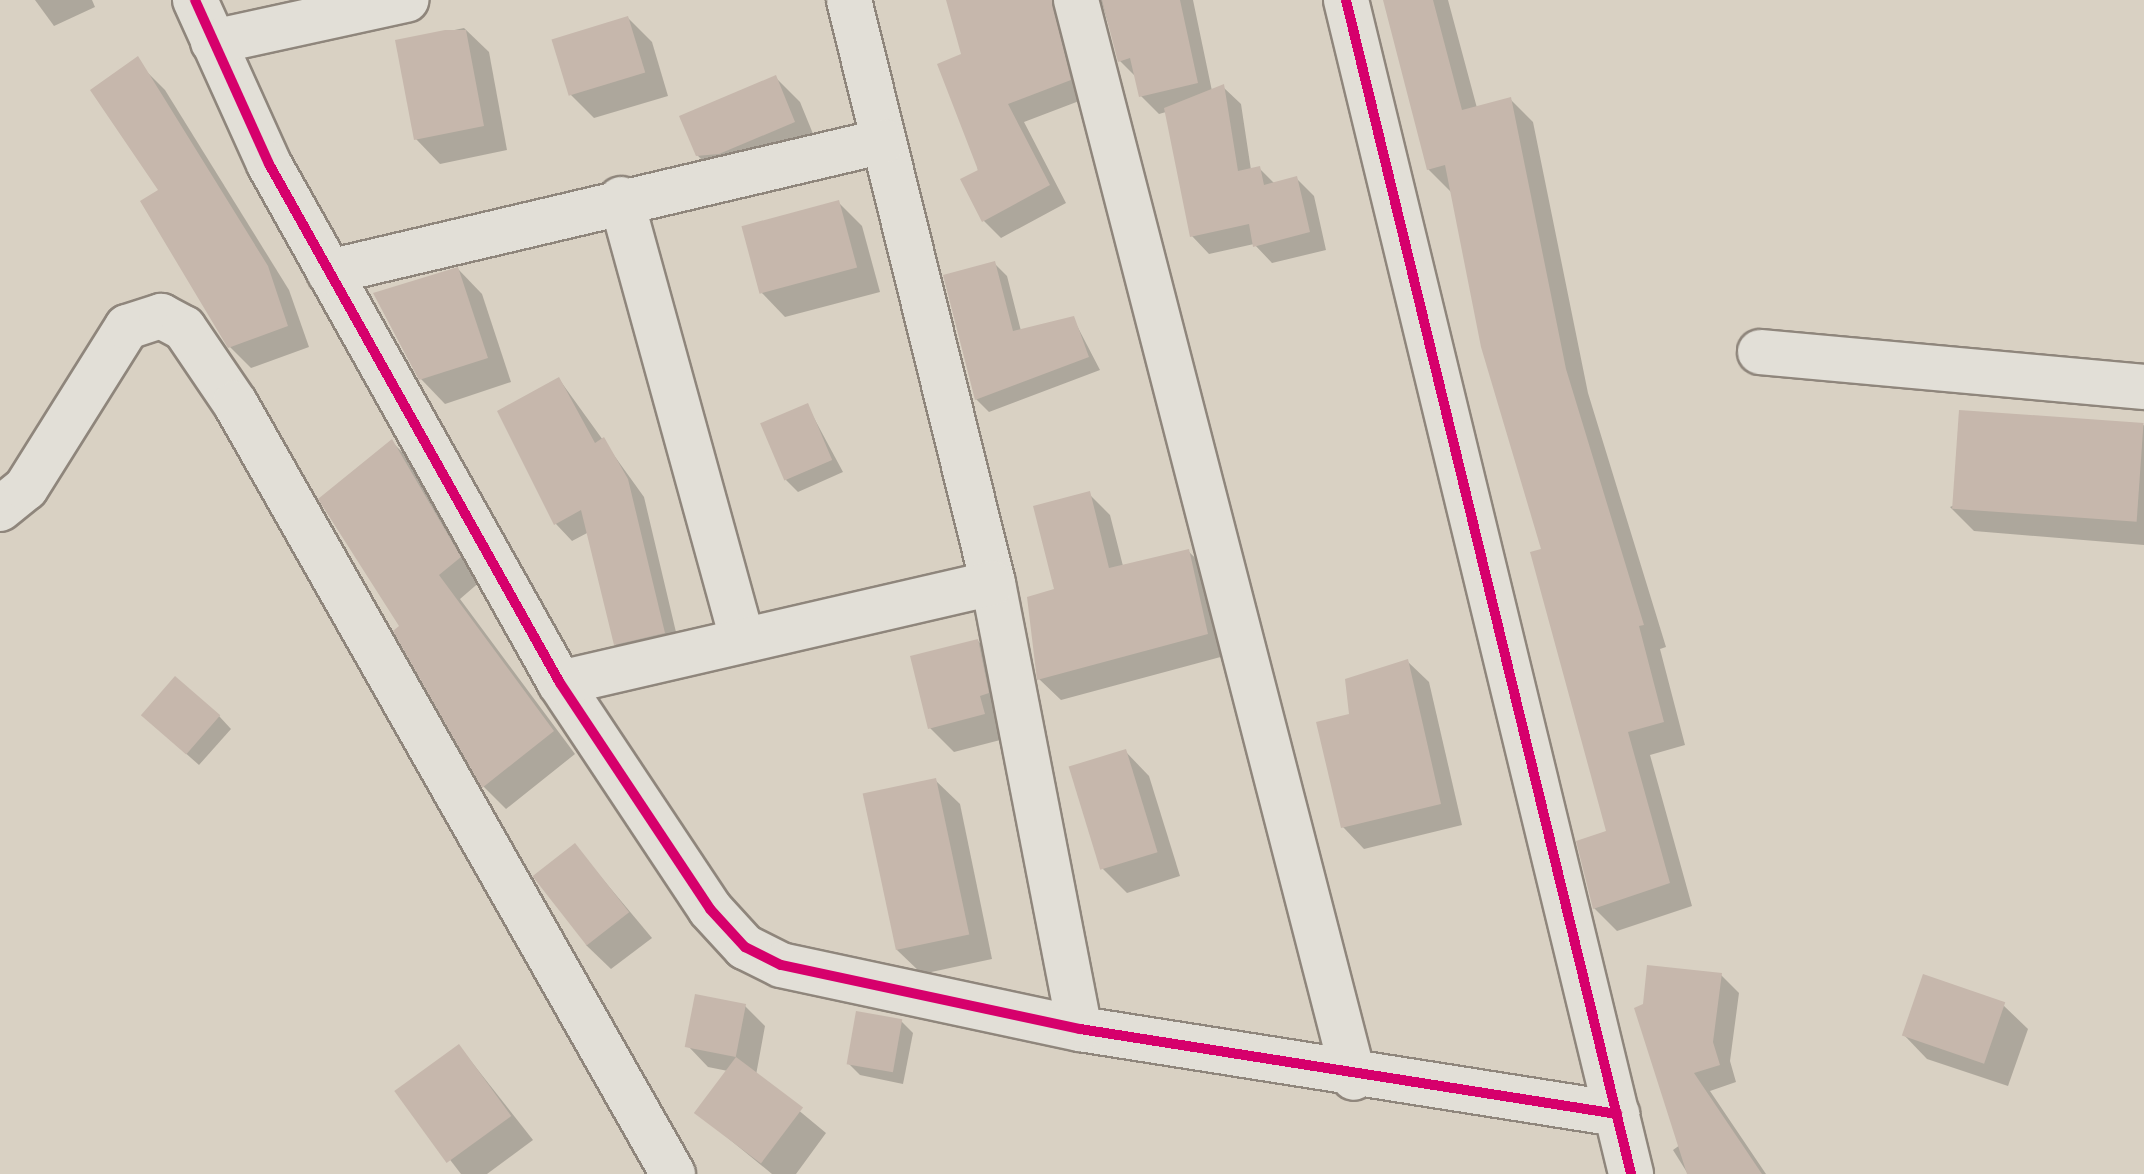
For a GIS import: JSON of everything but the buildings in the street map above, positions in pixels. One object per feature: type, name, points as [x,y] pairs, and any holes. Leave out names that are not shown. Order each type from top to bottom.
[{"type":"street","points":[[195,0],[213,42],[329,272],[560,683],[710,909],[745,947],[781,965],[1080,1029],[1354,1078],[1617,1114]]},
{"type":"street","points":[[213,42],[406,0]]},
{"type":"street","points":[[849,0],[993,583],[1080,1029]]},
{"type":"street","points":[[1076,0],[1354,1078]]},
{"type":"street","points":[[1346,0],[1631,1174]]},
{"type":"street","points":[[329,272],[621,199],[884,141]]},
{"type":"street","points":[[621,199],[742,638]]},
{"type":"street","points":[[0,509],[26,488],[127,327],[161,316],[184,328],[235,403],[360,633],[673,1174]]},
{"type":"street","points":[[1760,352],[2144,387]]},
{"type":"street","points":[[560,683],[742,638],[993,583]]},
{"type":"cycle path","points":[[195,0],[269,164],[560,683],[710,909],[745,947],[781,965],[1080,1029],[1617,1114]]},
{"type":"cycle path","points":[[1346,0],[1631,1174]]}]
